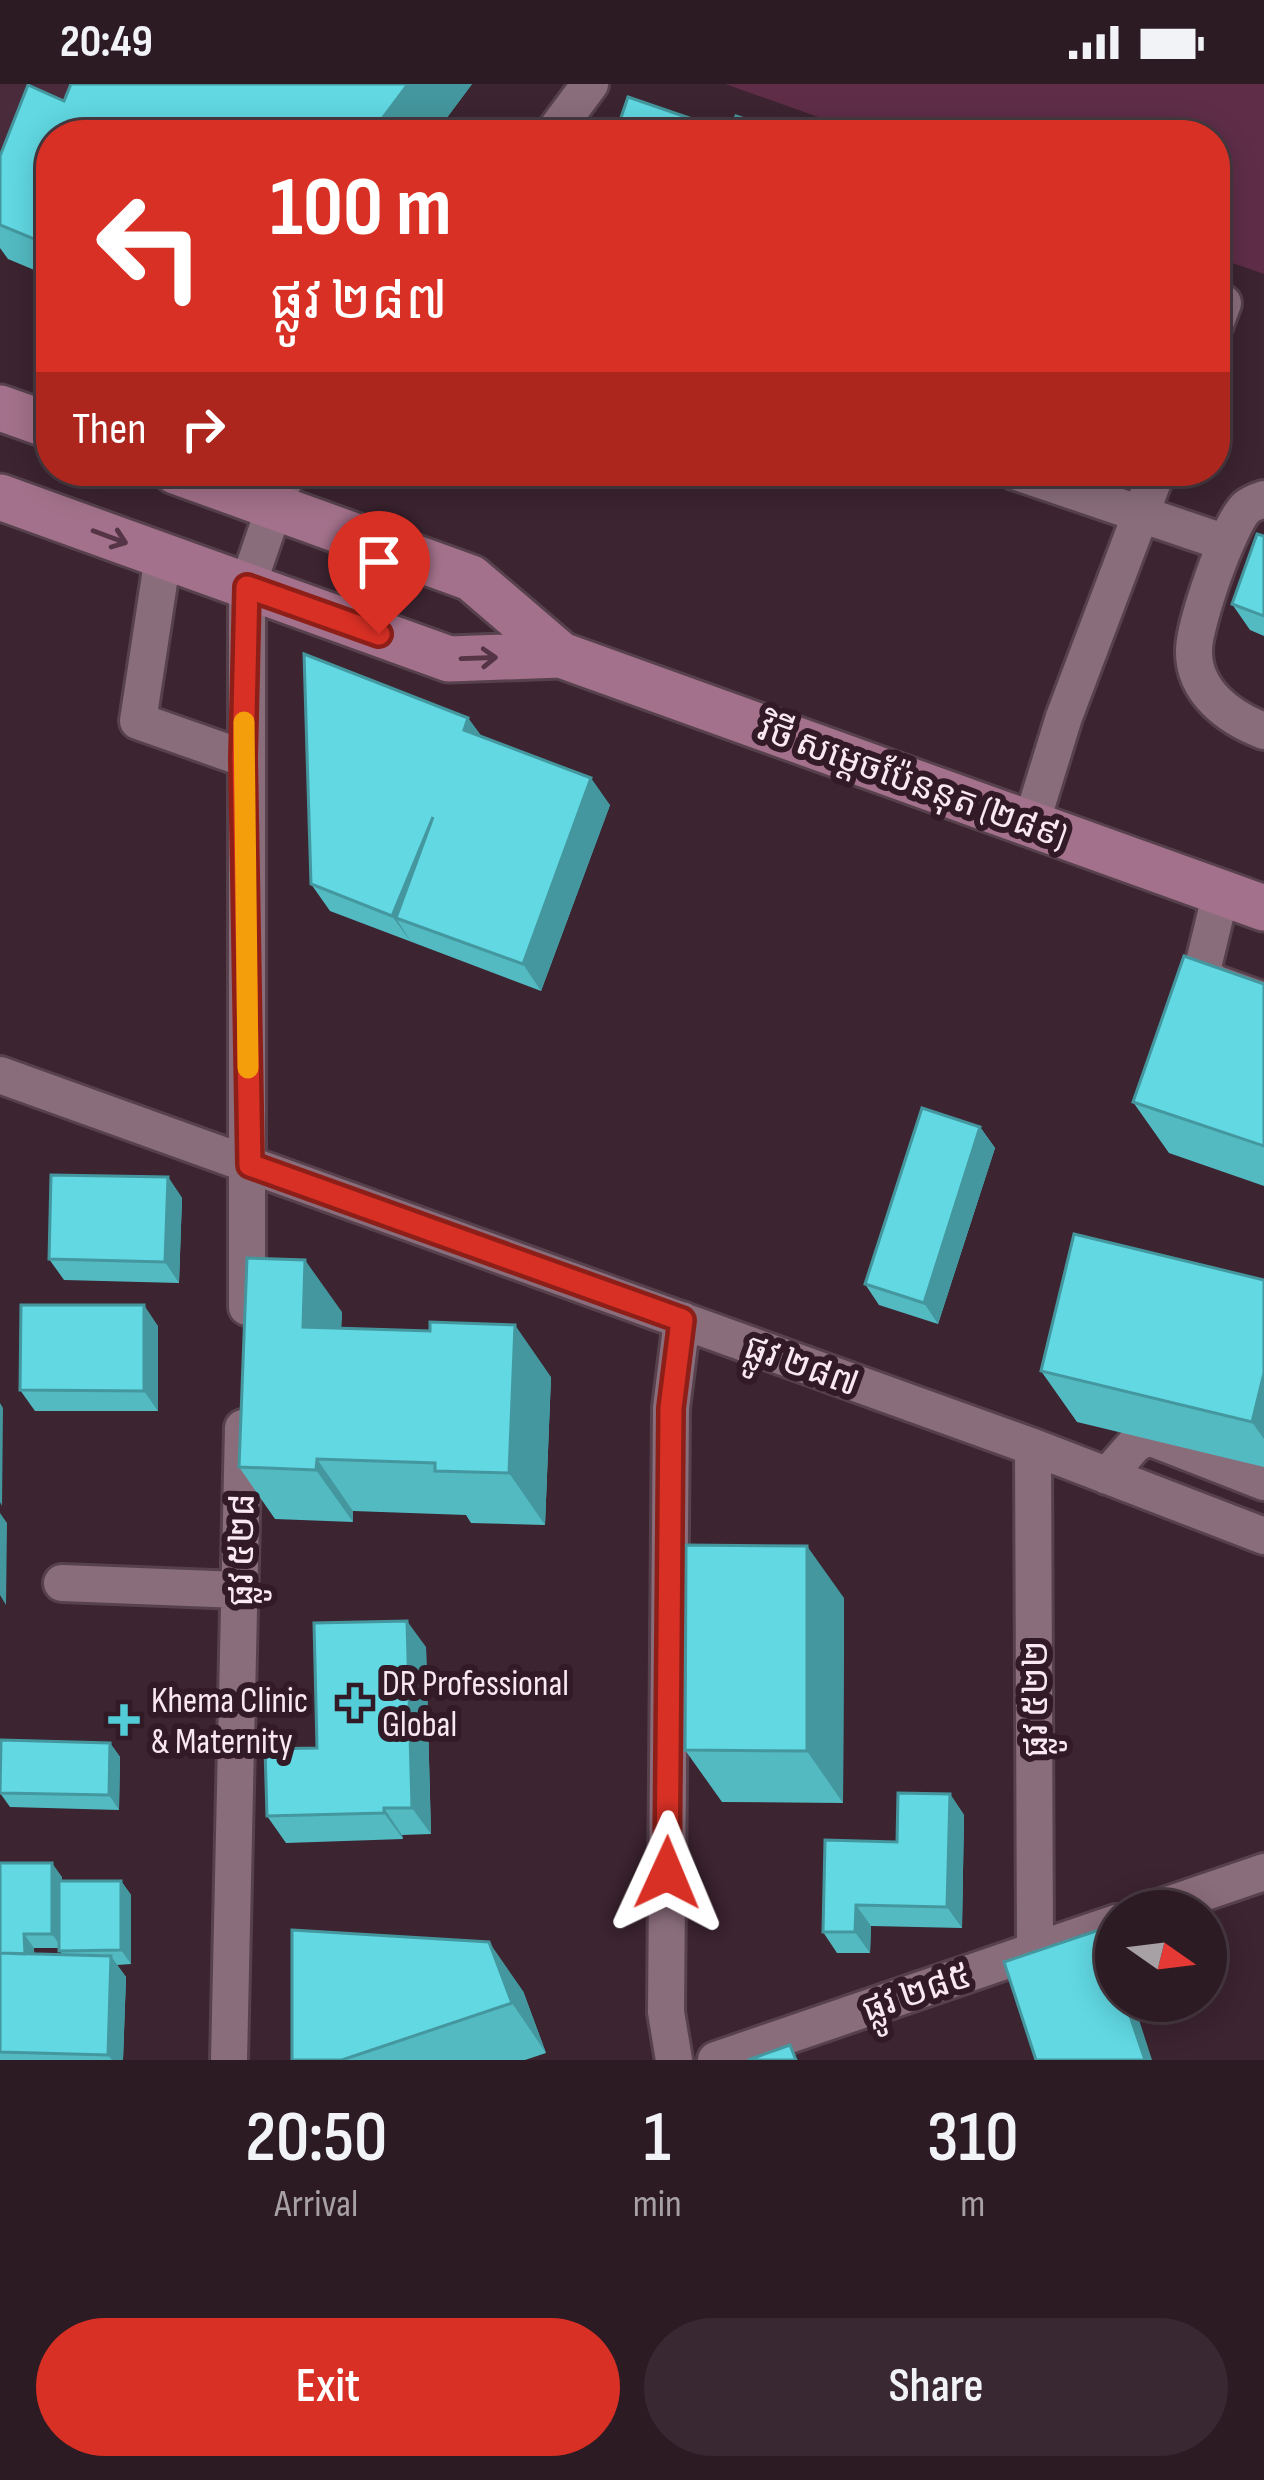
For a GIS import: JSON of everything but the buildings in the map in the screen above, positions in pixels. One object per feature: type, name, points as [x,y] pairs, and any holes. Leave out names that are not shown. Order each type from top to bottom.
[{"type":"main road","points":[[0,408],[36,421]]},
{"type":"main road","name":"វិថី សម្តេចប៉ែននុត (២៨៩)","points":[[280,490],[471,578],[561,655],[1264,908]]},
{"type":"main road","name":"វិថី សម្តេចប៉ែននុត (២៨៩)","points":[[0,497],[449,659],[561,655]]},
{"type":"street","points":[[563,120],[590,84]]},
{"type":"street","points":[[1056,486],[1226,544]]},
{"type":"street","points":[[1030,824],[1064,717],[1151,486]]},
{"type":"street","points":[[245,1354],[250,1165],[243,758],[247,587],[280,490]]},
{"type":"street","points":[[1264,499],[1244,508],[1226,544],[1194,650],[1214,701],[1232,719],[1264,731]]},
{"type":"street","points":[[163,556],[138,721],[243,758]]},
{"type":"street","points":[[1221,892],[1202,971],[1214,982],[1264,1001]]},
{"type":"street","name":"ផ្លូវ ២៨៧","points":[[0,1075],[1033,1447],[1264,1536]]},
{"type":"street","points":[[674,2060],[666,2012],[670,1432],[682,1320]]},
{"type":"street","name":"ផ្លូវ ៥២៨","points":[[229,2060],[244,1401]]},
{"type":"street","points":[[1107,1476],[1135,1444],[1150,1437],[1264,1482]]},
{"type":"street","name":"ផ្លូវ ៥២២","points":[[1033,1447],[1035,1951]]},
{"type":"street","points":[[62,1583],[239,1590]]},
{"type":"street","points":[[1211,1890],[1264,1872]]},
{"type":"street","name":"ផ្លូវ ២៨៥","points":[[716,2060],[1095,1930]]},
{"type":"shaded area","points":[[0,84],[116,84],[51,106],[46,120],[36,120],[36,146],[0,241]]},
{"type":"shaded area","points":[[725,84],[1264,84],[1264,274],[1230,262],[1230,120],[827,120]]},
{"type":"slow traffic","points":[[244,722],[248,1068]]},
{"type":"place","name":"DR Professional Global","points":[[355,1703]]},
{"type":"place","name":"Khema Clinic & Maternity","points":[[124,1720]]},
{"type":"route","points":[[379,634],[247,587],[243,758],[250,1165],[682,1320],[671,1408],[667,1873]]}]
